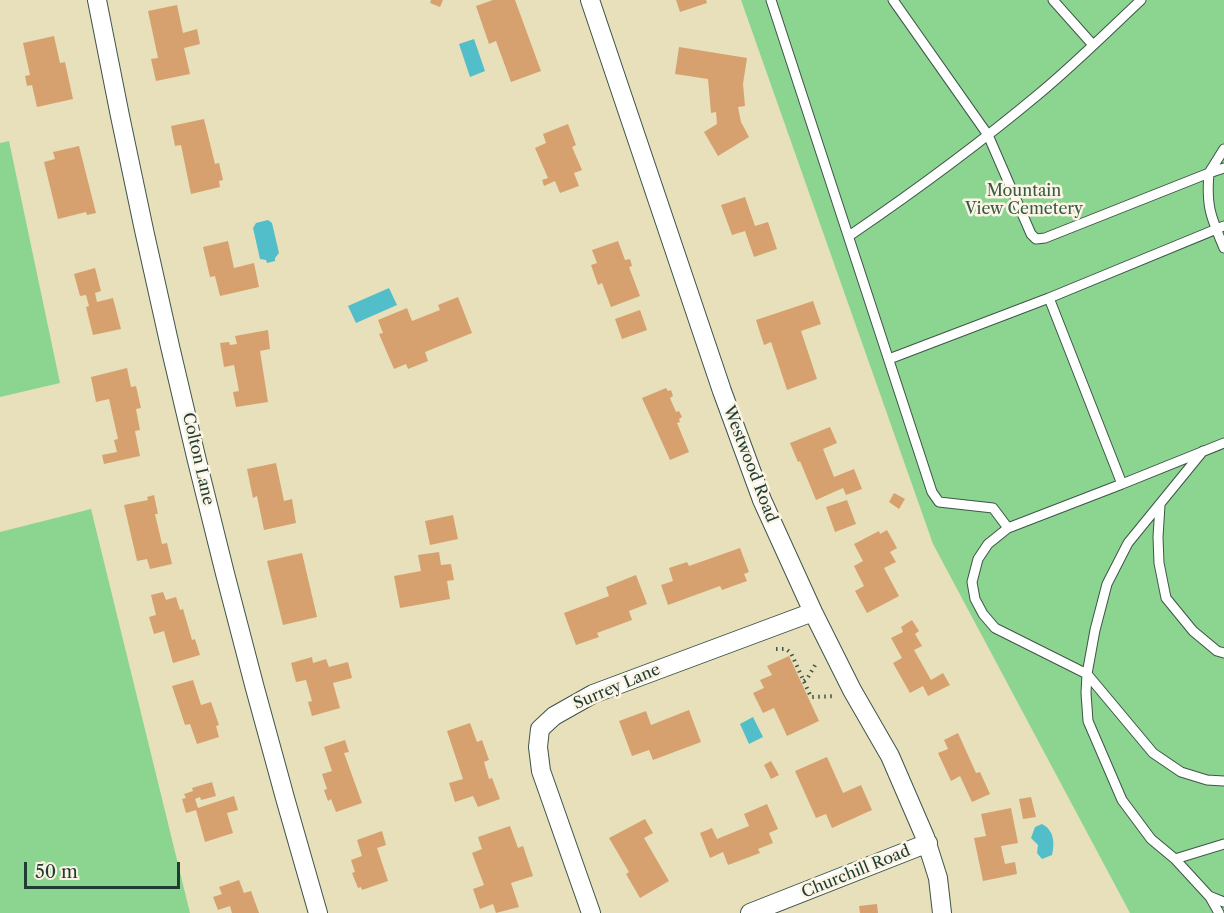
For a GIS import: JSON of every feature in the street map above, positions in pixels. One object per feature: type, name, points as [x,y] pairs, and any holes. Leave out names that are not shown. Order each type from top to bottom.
[{"type":"street","name":"Colton Lane","points":[[97,0],[154,269],[219,550],[270,752],[318,913]]},
{"type":"street","name":"Westwood Road","points":[[590,0],[722,391],[762,500],[858,703],[890,756],[928,843],[938,878],[942,913]]},
{"type":"street","name":"Surrey Lane","points":[[591,913],[541,771],[538,747],[540,729],[554,716],[593,694],[813,612]]},
{"type":"street","name":"Churchill Road","points":[[750,913],[928,843]]},
{"type":"lane","points":[[771,0],[932,492],[939,502],[993,508],[1008,528]]},
{"type":"lane","points":[[893,0],[988,135],[1031,234],[1036,239],[1044,238],[1224,168]]},
{"type":"lane","points":[[1053,0],[1093,45]]},
{"type":"lane","points":[[849,236],[901,201],[988,135],[1041,92],[1141,0]]},
{"type":"lane","points":[[1224,149],[1209,174],[1208,208],[1220,228],[1224,248]]},
{"type":"lane","points":[[889,359],[1049,298],[1220,228]]},
{"type":"lane","points":[[1049,298],[1122,484]]},
{"type":"lane","points":[[1224,442],[1008,528],[988,544],[978,559],[972,582],[975,599],[983,614],[995,628],[1087,674],[1153,753],[1181,772],[1207,780],[1224,781]]},
{"type":"lane","points":[[1203,452],[1128,543],[1107,584],[1095,630],[1086,693],[1088,721],[1122,800],[1151,839],[1175,859],[1209,896],[1219,913]]},
{"type":"lane","points":[[1160,505],[1159,563],[1166,598],[1193,631],[1217,651],[1224,653]]},
{"type":"lane","points":[[1175,859],[1224,844]]},
{"type":"lane","points":[[1209,896],[1224,903]]},
{"type":"path","points":[[776,649],[786,649],[791,653],[811,697]]},
{"type":"green space","name":"Mountain View Cemetery","points":[[741,0],[1224,0],[1224,913],[1130,913],[933,544]]},
{"type":"green space","points":[[9,141],[60,383],[0,397],[0,143]]},
{"type":"green space","points":[[91,509],[190,913],[0,913],[0,532]]},
{"type":"water","points":[[474,39],[485,71],[470,77],[459,44]]},
{"type":"water","points":[[268,220],[272,223],[279,253],[275,261],[267,263],[266,260],[260,259],[253,228],[256,223]]},
{"type":"water","points":[[389,288],[397,305],[356,323],[348,306]]},
{"type":"water","points":[[753,717],[763,737],[749,744],[740,724]]},
{"type":"water","points":[[1042,824],[1053,837],[1053,846],[1052,855],[1042,859],[1037,853],[1038,845],[1031,838],[1035,827]]},
{"type":"building","points":[[431,0],[443,0],[440,7],[430,3]]},
{"type":"building","points":[[493,0],[515,0],[541,71],[511,82],[496,41],[489,44],[476,6]]},
{"type":"building","points":[[676,0],[706,0],[707,3],[680,12]]},
{"type":"building","points":[[177,5],[183,33],[197,29],[200,44],[184,48],[190,74],[156,81],[151,59],[158,58],[148,11]]},
{"type":"building","points":[[54,36],[60,63],[65,62],[73,99],[37,107],[32,85],[27,86],[25,76],[30,75],[23,43]]},
{"type":"building","points":[[679,47],[747,58],[743,84],[745,106],[738,107],[741,122],[749,137],[718,156],[704,132],[717,124],[716,112],[711,113],[708,79],[675,74]]},
{"type":"building","points":[[204,119],[215,164],[219,163],[223,180],[219,181],[220,187],[191,194],[181,145],[175,146],[171,126]]},
{"type":"building","points":[[568,124],[576,145],[572,147],[582,170],[574,173],[579,186],[560,193],[555,181],[544,186],[542,180],[548,178],[535,148],[546,143],[543,134]]},
{"type":"building","points":[[79,146],[96,213],[87,215],[86,212],[58,219],[44,162],[55,159],[53,152]]},
{"type":"building","points":[[745,197],[755,226],[768,222],[777,249],[754,257],[745,231],[732,235],[721,205]]},
{"type":"building","points":[[228,241],[234,268],[254,263],[259,287],[220,296],[215,276],[210,277],[203,247]]},
{"type":"building","points":[[618,241],[625,260],[630,259],[632,266],[629,267],[640,296],[611,307],[602,283],[598,285],[591,265],[597,263],[592,250]]},
{"type":"building","points":[[95,268],[101,291],[95,293],[97,302],[113,298],[121,329],[93,335],[86,307],[89,306],[86,295],[80,296],[74,274]]},
{"type":"building","points":[[458,297],[472,333],[425,352],[428,361],[408,369],[406,364],[394,369],[379,334],[383,333],[378,320],[407,308],[412,321],[440,310],[438,305]]},
{"type":"building","points":[[813,301],[821,324],[801,331],[817,379],[787,390],[771,342],[764,345],[756,320]]},
{"type":"building","points":[[640,310],[647,330],[622,339],[615,319]]},
{"type":"building","points":[[268,330],[270,349],[260,351],[268,402],[236,407],[233,392],[239,391],[234,365],[224,367],[220,343],[237,344],[235,336]]},
{"type":"building","points":[[127,368],[131,387],[136,386],[141,408],[136,409],[140,430],[135,431],[140,456],[104,464],[102,455],[117,452],[114,440],[118,439],[109,399],[96,402],[91,377]]},
{"type":"building","points":[[666,388],[668,391],[671,390],[673,396],[670,398],[676,412],[679,411],[682,417],[677,423],[689,452],[670,460],[642,398]]},
{"type":"building","points":[[830,427],[837,443],[823,449],[834,477],[854,469],[862,489],[846,495],[843,488],[816,500],[790,443]]},
{"type":"building","points":[[276,463],[284,501],[292,499],[296,523],[264,530],[257,496],[253,498],[247,469]]},
{"type":"building","points":[[894,493],[905,499],[899,509],[889,502]]},
{"type":"building","points":[[154,495],[158,514],[155,514],[162,544],[167,543],[172,564],[150,569],[147,559],[137,561],[124,505],[148,500],[147,497]]},
{"type":"building","points":[[847,500],[856,524],[835,532],[826,507]]},
{"type":"building","points":[[453,515],[458,539],[430,545],[425,521]]},
{"type":"building","points":[[887,530],[897,548],[890,552],[896,562],[884,568],[899,596],[867,613],[855,591],[864,586],[854,566],[863,561],[854,544],[879,531],[880,534]]},
{"type":"building","points":[[740,548],[749,572],[744,574],[747,581],[722,590],[720,586],[668,605],[661,585],[673,581],[669,568],[687,562],[689,566]]},
{"type":"building","points":[[439,552],[441,565],[451,564],[454,580],[447,581],[450,599],[400,608],[394,576],[421,571],[418,555]]},
{"type":"building","points":[[302,553],[317,617],[283,625],[267,561]]},
{"type":"building","points":[[636,575],[647,604],[629,611],[632,620],[597,633],[599,637],[576,645],[564,613],[609,596],[606,587]]},
{"type":"building","points":[[163,592],[166,600],[176,597],[180,610],[183,609],[192,640],[195,639],[200,655],[173,663],[164,631],[154,634],[149,617],[156,615],[151,595]]},
{"type":"building","points":[[912,620],[919,631],[915,634],[922,646],[914,650],[931,680],[943,673],[950,685],[928,696],[923,686],[910,693],[893,663],[902,658],[891,638],[903,632],[901,627]]},
{"type":"building","points":[[789,656],[819,721],[787,736],[774,708],[763,713],[753,693],[764,688],[760,680],[772,675],[767,666]]},
{"type":"building","points":[[312,657],[313,663],[326,659],[329,667],[348,662],[352,678],[333,683],[340,708],[312,716],[308,702],[312,701],[306,680],[296,682],[291,663]]},
{"type":"building","points":[[193,680],[201,705],[211,702],[219,725],[216,726],[219,737],[197,744],[190,724],[185,725],[172,686]]},
{"type":"building","points":[[689,710],[701,742],[653,760],[649,750],[632,756],[619,721],[646,711],[651,725]]},
{"type":"building","points":[[470,723],[477,742],[482,740],[489,760],[484,762],[489,779],[492,778],[500,799],[478,807],[473,796],[455,802],[449,783],[463,779],[447,731]]},
{"type":"building","points":[[958,733],[976,773],[980,772],[990,794],[972,802],[960,776],[951,781],[938,753],[948,749],[944,740]]},
{"type":"building","points":[[345,740],[349,752],[344,753],[362,803],[336,812],[331,799],[328,801],[324,790],[327,789],[322,774],[332,771],[324,747]]},
{"type":"building","points":[[827,757],[843,793],[861,785],[872,810],[832,828],[826,814],[816,818],[795,771]]},
{"type":"building","points":[[771,761],[779,775],[771,779],[764,765]]},
{"type":"building","points":[[212,782],[216,796],[201,800],[200,797],[195,799],[198,808],[234,796],[238,810],[227,813],[233,833],[205,842],[196,810],[186,813],[182,799],[186,798],[184,794],[193,791],[192,788]]},
{"type":"building","points":[[1031,797],[1036,817],[1023,819],[1019,799]]},
{"type":"building","points":[[767,804],[778,829],[769,833],[773,843],[758,849],[760,853],[728,865],[723,852],[710,858],[700,833],[712,828],[717,839],[749,826],[744,814]]},
{"type":"building","points":[[1011,808],[1018,843],[1001,846],[1005,864],[1015,862],[1017,874],[983,881],[974,838],[986,836],[981,814]]},
{"type":"building","points":[[645,819],[653,833],[644,838],[669,881],[640,898],[626,874],[629,872],[609,838]]},
{"type":"building","points":[[510,826],[518,848],[523,846],[533,876],[511,883],[519,907],[496,913],[493,904],[480,909],[473,889],[484,885],[472,853],[482,849],[478,837]]},
{"type":"building","points":[[382,831],[386,845],[377,848],[388,881],[362,890],[361,887],[358,888],[352,873],[355,872],[351,860],[362,856],[357,840]]},
{"type":"building","points":[[239,880],[244,893],[251,891],[259,913],[232,913],[230,906],[218,910],[213,897],[222,894],[219,887]]},
{"type":"building","points":[[877,904],[878,913],[860,913],[859,906]]}]
